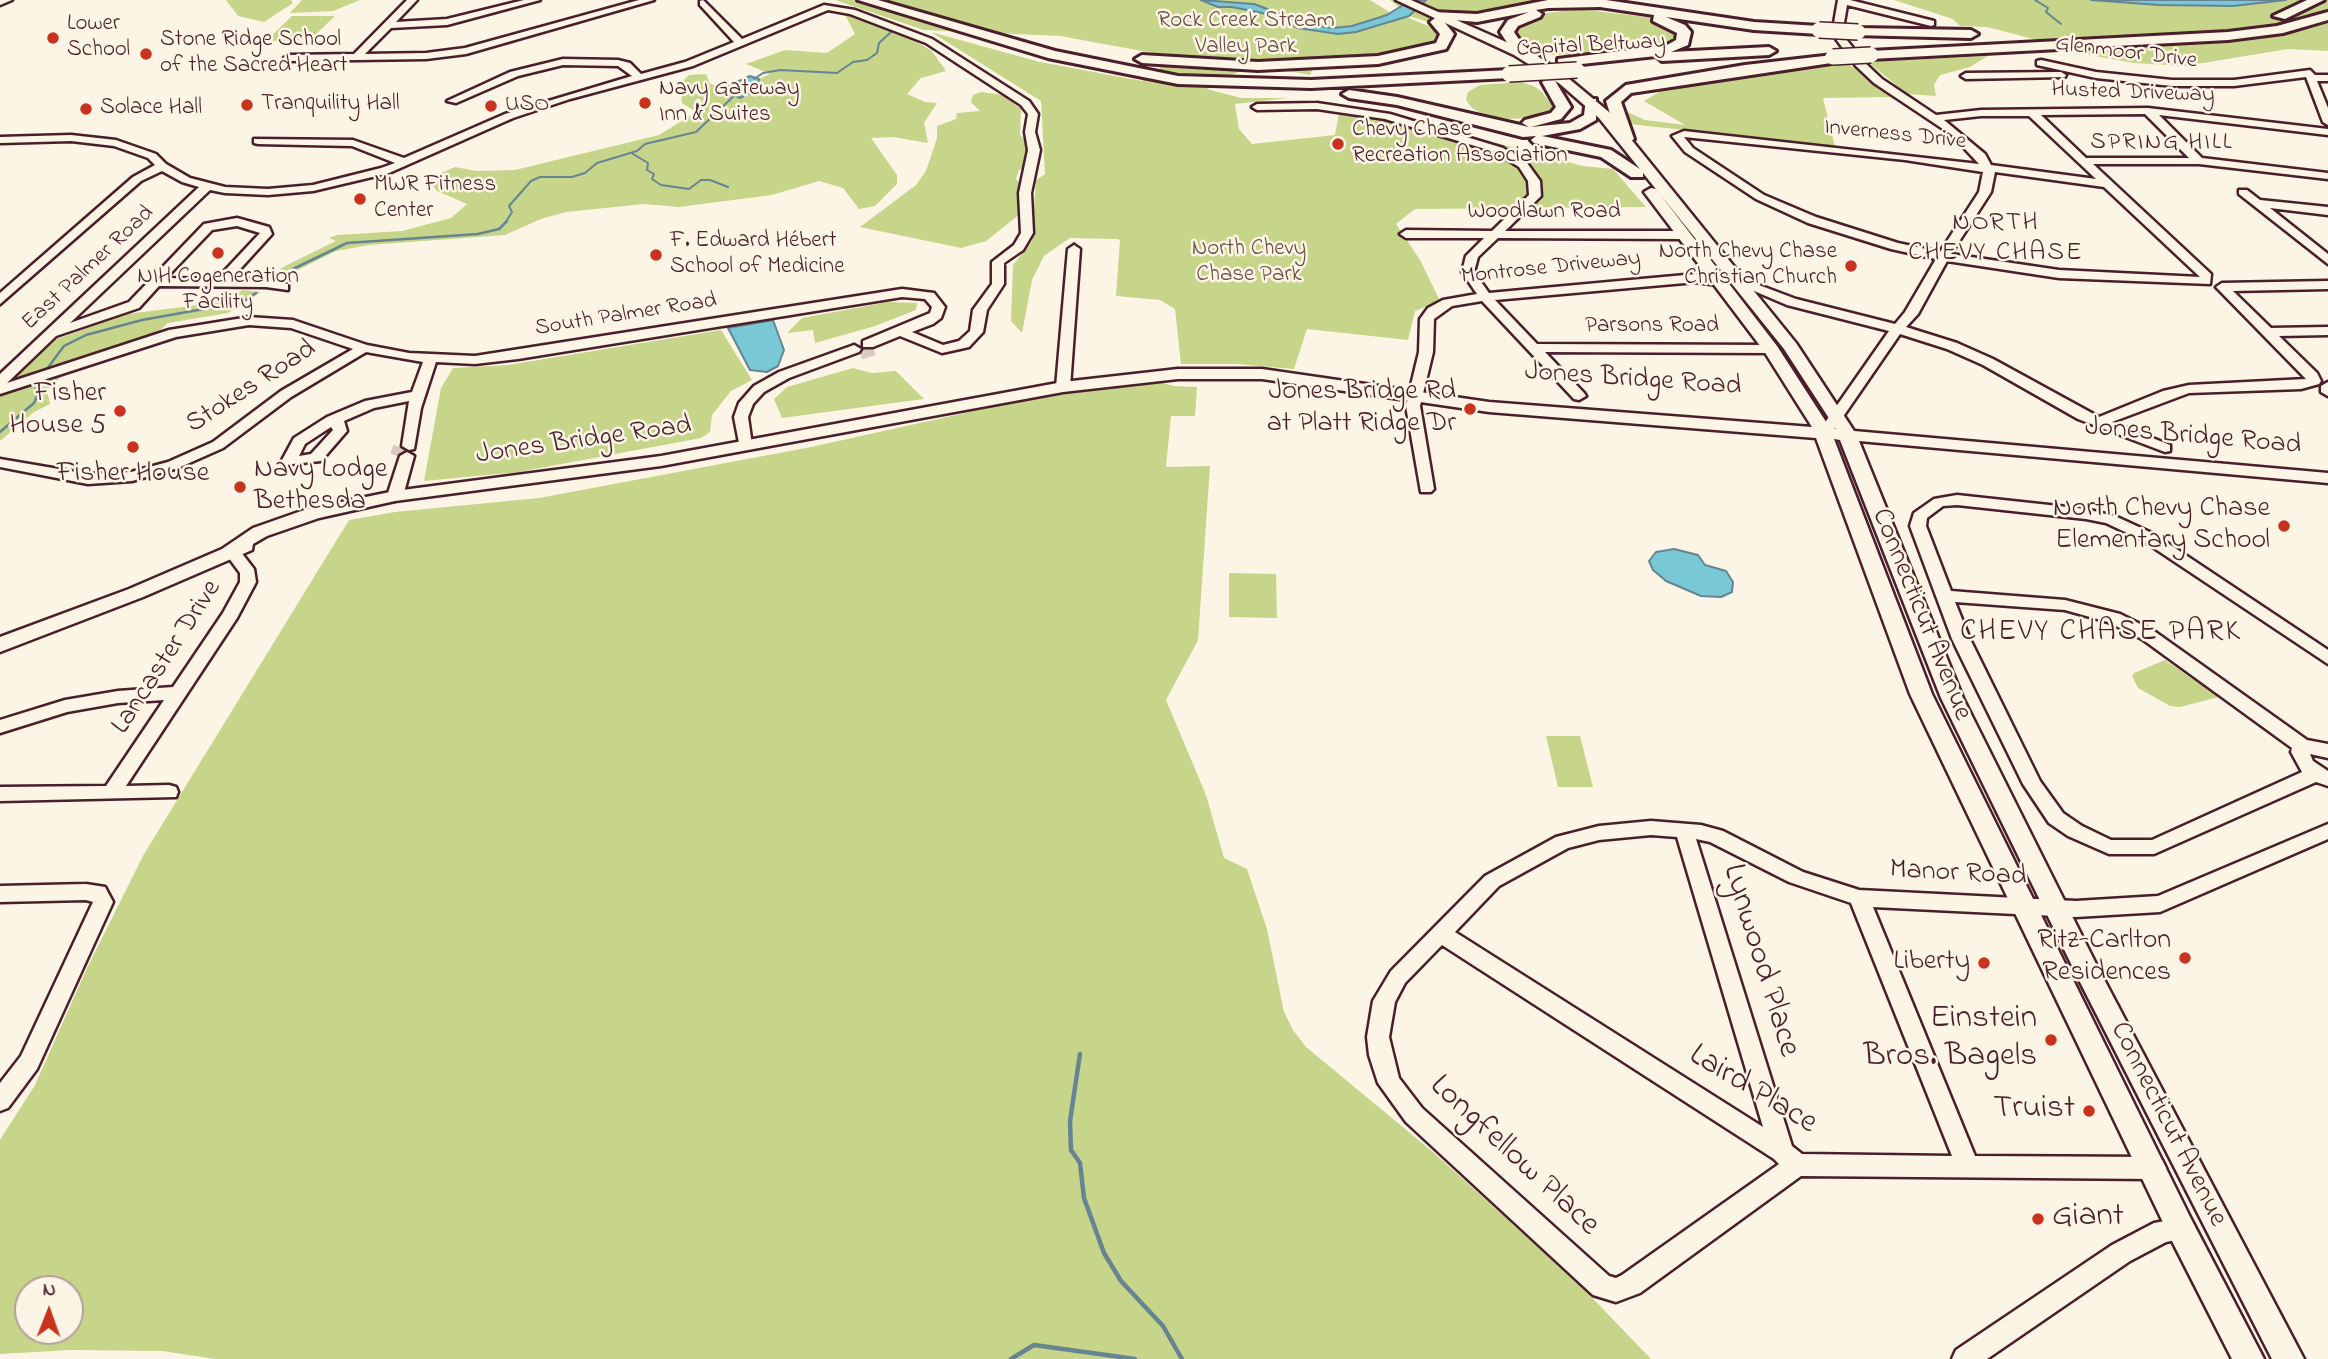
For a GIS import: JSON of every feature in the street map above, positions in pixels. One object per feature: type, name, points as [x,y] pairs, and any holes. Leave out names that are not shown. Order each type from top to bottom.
[{"type":"highway","name":"Capital Beltway","points":[[864,0],[1061,57],[1178,80],[1311,84],[1511,76],[1831,55]]},
{"type":"highway","name":"Capital Beltway","points":[[902,0],[1097,54],[1180,66],[1273,73],[1831,55]]},
{"type":"highway","points":[[1626,139],[1613,101],[1626,89],[1648,83],[1868,50],[2258,21],[2294,12],[2318,0]]},
{"type":"highway","points":[[1432,16],[1477,18],[1548,4],[1600,3],[1754,26],[1858,32],[2161,30]]},
{"type":"highway","points":[[1543,67],[1508,37],[1509,28],[1520,18],[1554,10],[1610,9],[1664,20],[1684,32],[1683,41],[1663,51],[1563,62]]},
{"type":"highway","points":[[1477,36],[1513,11]]},
{"type":"highway","points":[[1097,54],[1207,65],[1336,64],[1434,49],[1447,38],[1432,16]]},
{"type":"highway","points":[[1868,50],[2228,36],[2277,30],[2328,16]]},
{"type":"highway","points":[[1511,76],[1466,85],[1454,97],[1468,113],[1489,120],[1515,124],[1540,121],[1556,116],[1564,107],[1549,82]]},
{"type":"highway","points":[[1178,80],[1203,85],[1352,94],[1523,132],[1566,129],[1591,110]]},
{"type":"highway","points":[[1438,111],[1509,134],[1603,152],[1637,174]]},
{"type":"main road","name":"Connecticut Avenue","points":[[1396,1],[1543,67],[1626,139],[1790,346],[1833,427],[1951,698],[2056,908],[2289,1359]]},
{"type":"main road","name":"Connecticut Avenue","points":[[1477,36],[1591,110],[1682,236],[1833,427],[1921,694],[2154,1168],[2181,1229],[2249,1359]]},
{"type":"main road","name":"Jones Bridge Road","points":[[0,645],[136,593],[231,550],[396,494],[574,475],[747,449],[918,420],[952,408],[1063,387],[1178,374],[1242,373],[1415,395],[1833,427],[1949,447],[1969,445],[2328,478]]},
{"type":"street","points":[[0,2],[7,0]]},
{"type":"street","points":[[357,57],[412,0]]},
{"type":"street","points":[[387,25],[447,22],[535,0]]},
{"type":"street","points":[[289,58],[426,56],[466,51],[649,0]]},
{"type":"street","points":[[1833,427],[1898,328],[1904,325],[1985,192],[1985,170],[1977,153],[1936,118],[1878,81],[1860,64],[1841,39],[1839,23],[1843,1],[1931,23]]},
{"type":"street","points":[[704,3],[742,44]]},
{"type":"street","points":[[53,333],[134,305],[208,227],[242,206],[332,185],[406,163],[509,116],[689,64],[827,7],[867,16],[919,36],[1030,108],[1034,150],[1025,193],[1027,233],[1019,247],[998,262],[998,284],[980,310],[976,332],[971,340],[942,349],[897,335],[779,377],[750,398],[741,420],[747,449]]},
{"type":"street","points":[[452,101],[514,74],[563,62],[618,63],[626,65],[639,77]]},
{"type":"street","name":"Glenmoor Drive","points":[[2041,63],[2096,75],[2194,83],[2278,78],[2311,80]]},
{"type":"street","points":[[1966,76],[2096,75]]},
{"type":"street","points":[[2328,78],[2311,80],[2328,122]]},
{"type":"street","points":[[1257,107],[1307,106],[1368,113],[1476,143],[1510,156],[1527,170],[1536,192],[1531,202],[1472,256],[1468,265],[1473,281],[1485,297],[1579,396]]},
{"type":"street","points":[[2148,111],[2199,161]]},
{"type":"street","name":"Husted Driveway","points":[[1936,118],[2031,112],[2148,111],[2328,132]]},
{"type":"street","points":[[1945,257],[2059,274],[2206,281],[2207,277],[2031,112]]},
{"type":"street","name":"Inverness Drive","points":[[1945,257],[1850,233],[1778,205],[1689,150],[1677,138],[1679,135],[2107,184]]},
{"type":"street","points":[[0,140],[97,140],[143,151],[186,180],[206,186],[242,206],[267,234],[221,282]]},
{"type":"street","points":[[258,141],[353,143],[406,163]]},
{"type":"street","points":[[2085,161],[2199,161],[2328,176]]},
{"type":"street","points":[[0,300],[137,179],[162,166]]},
{"type":"street","name":"East Palmer Road","points":[[0,382],[206,186]]},
{"type":"street","points":[[2243,192],[2328,260]]},
{"type":"street","points":[[2258,203],[2328,211]]},
{"type":"street","name":"Woodlawn Road","points":[[1406,234],[1682,236]]},
{"type":"street","points":[[1063,387],[1074,249]]},
{"type":"street","points":[[159,278],[266,283],[284,287]]},
{"type":"street","name":"Montrose Driveway","points":[[1415,395],[1426,352],[1429,314],[1448,303],[1485,297],[1696,278],[1717,281]]},
{"type":"street","points":[[1740,282],[1806,307],[1898,328],[1980,358],[2098,423],[2165,448]]},
{"type":"street","points":[[2328,285],[2222,287],[2323,384],[2328,392]]},
{"type":"street","name":"South Palmer Road","points":[[430,360],[518,355],[902,293],[934,299],[939,307],[936,315],[897,335]]},
{"type":"street","points":[[0,390],[155,340],[212,325],[250,321],[284,322],[310,328],[365,348],[430,360],[418,395],[411,424],[412,432],[403,451],[396,494]]},
{"type":"street","points":[[2267,332],[2328,331]]},
{"type":"street","name":"Stokes Road","points":[[0,463],[98,479],[132,476],[173,466],[213,448],[286,394],[365,348]]},
{"type":"street","name":"Parsons Road","points":[[1534,348],[1771,349]]},
{"type":"street","points":[[2098,423],[2158,398],[2189,389],[2323,384]]},
{"type":"street","points":[[336,419],[370,404],[418,395]]},
{"type":"street","points":[[1415,395],[1413,406],[1426,489]]},
{"type":"street","points":[[2302,746],[2302,759],[2322,777],[2154,848],[2125,849],[2092,841],[2056,818],[2032,784],[1961,639],[1918,526],[1919,516],[1939,502],[1958,500],[2086,514],[2111,520],[2148,537],[2328,658]]},
{"type":"street","name":"Lancaster Drive","points":[[111,793],[231,614],[248,582],[248,573],[231,550]]},
{"type":"street","points":[[1945,596],[2065,605],[2114,618],[2177,654],[2302,746],[2328,751]]},
{"type":"street","points":[[0,727],[65,706],[118,697],[176,693]]},
{"type":"street","points":[[0,794],[169,792]]},
{"type":"street","name":"Manor Road","points":[[1583,835],[1623,829],[1684,830],[1716,836],[1796,877],[1859,898],[2056,908],[2160,904],[2328,831]]},
{"type":"street","name":"Lynwood Place","points":[[1684,830],[1789,1159]]},
{"type":"street","name":"Longfellow Place","points":[[1583,835],[1517,864],[1492,881],[1398,977],[1384,1001],[1378,1037],[1389,1083],[1414,1115],[1602,1286],[1616,1290],[1631,1284],[1789,1159]]},
{"type":"street","points":[[0,894],[86,892],[98,893],[103,902],[29,1062],[0,1101]]},
{"type":"street","points":[[1859,898],[1966,1165]]},
{"type":"street","name":"Laird Place","points":[[1440,933],[1789,1159],[2154,1168]]},
{"type":"street","points":[[1965,1359],[2122,1254],[2163,1231],[2181,1229]]},
{"type":"green space","points":[[226,0],[291,0],[293,3],[264,22],[238,16]]},
{"type":"green space","points":[[302,0],[360,0],[333,11],[290,13]]},
{"type":"green space","name":"North Chevy Chase Park","points":[[835,0],[1370,0],[1399,18],[1404,16],[1431,27],[1437,32],[1436,42],[1360,65],[1316,61],[1310,75],[1277,69],[1239,72],[1215,81],[1207,89],[1241,98],[1289,98],[1235,104],[1239,129],[1252,144],[1335,135],[1339,113],[1411,125],[1407,119],[1583,166],[1613,169],[1646,207],[1415,209],[1396,224],[1420,260],[1440,301],[1415,311],[1408,340],[1307,329],[1294,369],[1237,364],[1181,364],[1175,309],[1160,300],[1116,296],[1120,240],[1117,239],[1070,238],[1044,256],[1032,280],[1022,333],[1011,321],[1013,265],[1032,241],[1036,180],[1045,174],[1041,101],[931,32],[1040,62],[1142,81],[1175,57],[1060,36],[924,30]]},
{"type":"green space","name":"Rock Creek Stream Valley Park","points":[[1390,0],[1549,0],[1463,20],[1489,41],[1412,17]]},
{"type":"green space","points":[[1894,0],[2328,0],[2328,51],[2288,49],[2185,66],[2134,63],[2084,54],[2087,53],[1987,27],[1960,26],[1953,19]]},
{"type":"green space","points":[[1579,9],[1654,18],[1680,31],[1675,44],[1649,50],[1538,56],[1522,47],[1517,39],[1517,25],[1539,14]]},
{"type":"green space","points":[[844,13],[908,37],[932,51],[946,71],[921,78],[907,94],[925,102],[937,103],[924,123],[928,143],[893,137],[871,138],[897,175],[897,184],[875,206],[859,209],[843,188],[819,181],[772,195],[679,207],[644,204],[566,212],[541,219],[505,235],[369,245],[336,251],[286,276],[274,275],[283,267],[336,241],[329,238],[337,235],[402,231],[451,218],[467,204],[437,191],[428,179],[455,167],[476,171],[515,170],[659,135],[696,112],[682,103],[680,84],[689,75],[706,74],[710,84],[728,89],[759,84],[759,79],[770,74],[746,64],[785,50],[827,53],[855,34]]},
{"type":"green space","points":[[292,16],[335,16],[310,40],[266,41]]},
{"type":"green space","points":[[1988,56],[1970,67],[1940,75],[1934,85],[1936,96],[1907,94],[1868,62]]},
{"type":"green space","points":[[1847,63],[1893,97],[1823,98],[1835,147],[1630,124],[1621,109],[1645,120],[1685,125],[1644,101],[1678,81]]},
{"type":"green space","points":[[1521,82],[1542,92],[1553,107],[1551,110],[1530,118],[1508,119],[1484,115],[1472,108],[1466,100],[1468,92],[1480,85]]},
{"type":"green space","points":[[981,92],[1003,95],[1021,109],[1020,134],[1031,150],[1029,164],[1019,170],[1016,179],[1022,185],[1020,214],[986,241],[961,248],[860,227],[916,185],[926,171],[937,138],[937,126],[956,119],[957,113],[980,111],[971,102],[973,95]]},
{"type":"green space","points":[[242,290],[261,292],[228,313],[168,323],[157,333],[9,382],[51,341],[127,314],[230,301]]},
{"type":"green space","points":[[888,302],[917,303],[916,310],[875,326],[815,343],[813,330],[787,333],[802,318]]},
{"type":"green space","points":[[721,330],[752,380],[731,391],[712,415],[710,432],[701,438],[519,472],[424,481],[441,388],[453,368],[508,365]]},
{"type":"green space","points":[[853,368],[872,373],[896,371],[924,399],[782,418],[774,399],[787,387]]},
{"type":"green space","points":[[61,376],[47,391],[50,404],[34,412],[0,441],[0,396]]},
{"type":"green space","points":[[1160,382],[1173,386],[1197,387],[1195,416],[1171,416],[1166,467],[1210,466],[1198,640],[1166,700],[1206,795],[1224,858],[1247,869],[1267,929],[1284,1012],[1306,1047],[1433,1152],[1577,1282],[1651,1359],[215,1359],[162,1351],[71,1350],[0,1354],[0,1140],[35,1085],[87,968],[144,854],[349,520],[395,512],[539,498],[811,447],[1033,398]]},
{"type":"green space","points":[[1229,573],[1276,574],[1277,618],[1229,617]]},
{"type":"green space","points":[[2165,660],[2219,697],[2180,707],[2170,706],[2138,688],[2132,676],[2134,673]]},
{"type":"green space","points":[[1546,736],[1580,736],[1593,787],[1558,787]]},
{"type":"water","points":[[1201,0],[1254,4],[1309,25],[1333,28],[1352,26],[1387,15],[1411,0],[1426,0],[1409,16],[1356,32],[1338,34],[1298,28],[1272,15],[1218,7]]},
{"type":"water","points":[[2091,0],[2286,0],[2233,6],[2159,5]]},
{"type":"water","points":[[750,76],[759,79],[757,87],[750,93],[740,98],[726,92],[728,86]]},
{"type":"water","points":[[773,320],[784,350],[778,366],[767,372],[750,370],[728,328]]},
{"type":"water","points":[[1674,549],[1698,555],[1705,565],[1726,571],[1733,582],[1732,592],[1721,597],[1701,596],[1666,581],[1653,570],[1649,561],[1656,552]]},
{"type":"waterway","points":[[2035,0],[2048,8],[2046,12],[2061,24]]},
{"type":"waterway","points":[[754,79],[763,73],[780,70],[837,73],[853,62],[867,60],[877,53],[879,43],[891,32]]},
{"type":"waterway","points":[[505,223],[512,212],[509,206],[531,181],[540,177],[572,177],[585,173],[597,163],[637,151],[645,144],[696,132],[737,93]]},
{"type":"waterway","points":[[633,154],[648,163],[647,170],[654,174],[652,179],[661,185],[689,189],[701,180],[710,180],[728,187]]},
{"type":"waterway","points":[[293,269],[347,243],[478,234],[499,229],[505,223]]},
{"type":"waterway","points":[[0,432],[34,403],[38,394],[35,385],[64,346],[86,335],[142,320],[243,302],[256,293]]},
{"type":"waterway","points":[[1080,1054],[1070,1121],[1071,1150],[1080,1163],[1084,1198],[1104,1253],[1121,1281],[1163,1326],[1182,1359]]},
{"type":"waterway","points":[[1011,1359],[1034,1345],[1135,1359]]},
{"type":"tunnel","points":[[860,353],[874,348]]},
{"type":"tunnel","points":[[397,456],[400,447]]},
{"type":"place","name":"Lower School","points":[[53,38]]},
{"type":"place","name":"Stone Ridge School of the Sacred Heart","points":[[146,54]]},
{"type":"place","name":"Navy Gateway Inn & Suites","points":[[645,103]]},
{"type":"place","name":"Tranquility Hall","points":[[247,105]]},
{"type":"place","name":"USO","points":[[491,106]]},
{"type":"place","name":"Solace Hall","points":[[86,109]]},
{"type":"place","name":"Chevy Chase Recreation Association","points":[[1338,144]]},
{"type":"place","name":"MWR Fitness Center","points":[[360,199]]},
{"type":"place","name":"NIH Cogeneration Facility","points":[[218,253]]},
{"type":"place","name":"F. Edward Hébert School of Medicine","points":[[656,255]]},
{"type":"place","name":"North Chevy Chase Christian Church","points":[[1851,266]]},
{"type":"place","name":"Jones Bridge Rd at Platt Ridge Dr","points":[[1470,409]]},
{"type":"place","name":"Fisher House 5","points":[[120,411]]},
{"type":"place","name":"Fisher House","points":[[133,447]]},
{"type":"place","name":"Navy Lodge Bethesda","points":[[240,487]]},
{"type":"place","name":"North Chevy Chase Elementary School","points":[[2284,526]]},
{"type":"place","name":"Ritz-Carlton Residences","points":[[2185,958]]},
{"type":"place","name":"Liberty","points":[[1984,963]]},
{"type":"place","name":"Einstein Bros. Bagels","points":[[2051,1040]]},
{"type":"place","name":"Truist","points":[[2089,1111]]},
{"type":"place","name":"Giant","points":[[2038,1219]]},
{"type":"district","name":"SPRING HILL","points":[[2162,144]]},
{"type":"district","name":"NORTH CHEVY CHASE","points":[[1996,240]]},
{"type":"district","name":"CHEVY CHASE PARK","points":[[2101,634]]}]
